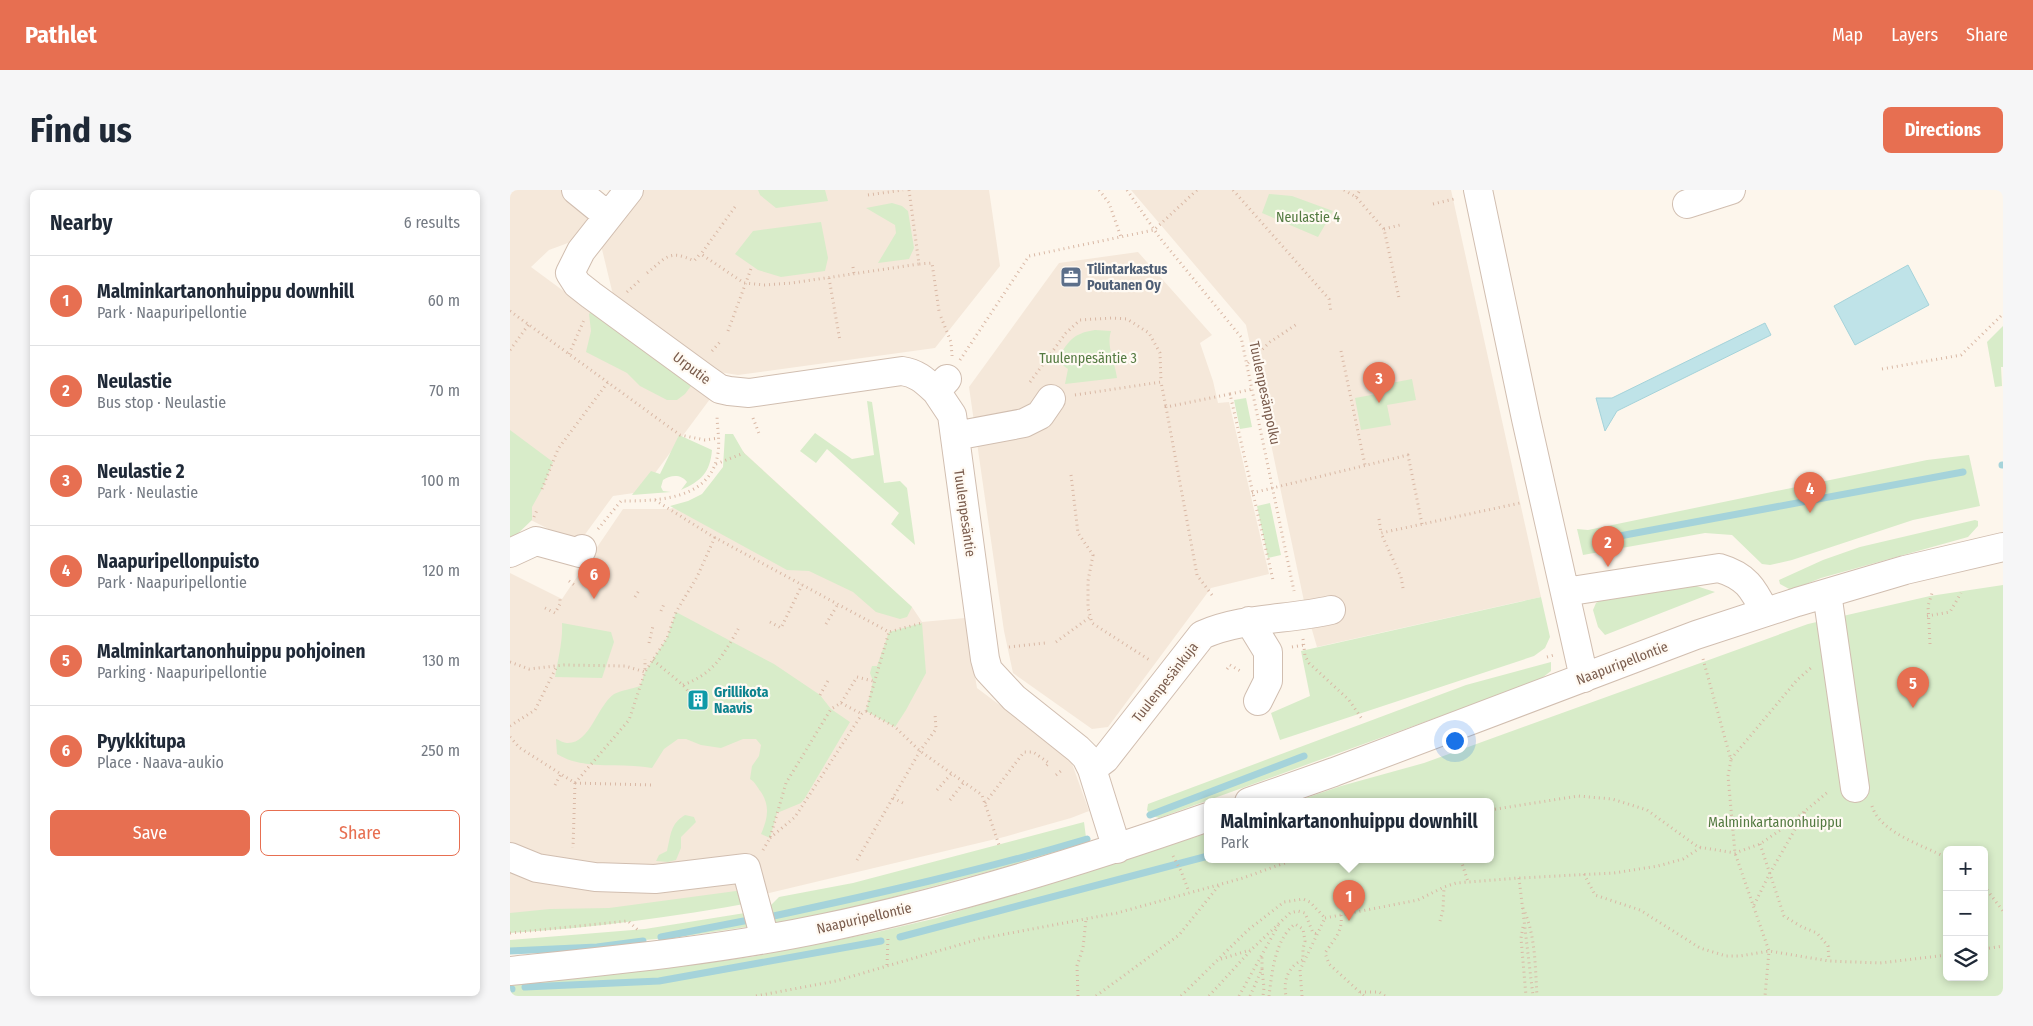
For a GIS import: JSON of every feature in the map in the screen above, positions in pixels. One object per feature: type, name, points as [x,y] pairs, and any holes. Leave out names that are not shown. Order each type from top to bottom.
[{"type":"street","points":[[576,190],[608,216]]},
{"type":"street","name":"Urputie","points":[[629,190],[581,251],[570,273],[577,284],[592,296],[720,389],[749,393],[902,371],[911,372],[941,385]]},
{"type":"street","points":[[1687,204],[1731,190]]},
{"type":"street","points":[[1469,194],[1526,419],[1584,678]]},
{"type":"street","name":"Tuulenpesäntie","points":[[941,385],[952,415],[988,670],[1014,698],[1078,748],[1086,757],[1092,769],[1117,849]]},
{"type":"street","points":[[955,436],[1024,423],[1040,415],[1051,399]]},
{"type":"street","points":[[510,554],[534,531],[581,552]]},
{"type":"street","name":"Naapuripellontie","points":[[1260,798],[1696,635],[1905,570],[2003,548]]},
{"type":"street","points":[[1565,592],[1719,568],[1735,572],[1752,587],[1765,612]]},
{"type":"street","points":[[1827,593],[1860,788]]},
{"type":"street","name":"Tuulenpesänkuja","points":[[1092,769],[1105,759],[1202,635],[1249,621],[1299,617],[1331,610]]},
{"type":"street","points":[[1249,621],[1268,652],[1268,681],[1258,701]]},
{"type":"street","name":"Naapuripellontie","points":[[510,971],[664,955],[825,928],[964,894],[1117,849],[1204,818]]},
{"type":"street","points":[[510,857],[537,868],[595,877],[655,879],[746,868],[765,939]]},
{"type":"path","points":[[868,195],[903,190]]},
{"type":"path","points":[[909,190],[919,264]]},
{"type":"path","points":[[1099,190],[1109,203],[1121,237]]},
{"type":"path","name":"Tuulenpesänpolku","points":[[1127,190],[1154,230],[1241,337],[1292,578]]},
{"type":"path","points":[[941,385],[1029,256],[1154,230],[1197,190]]},
{"type":"path","points":[[1234,190],[1329,299],[1331,313]]},
{"type":"path","points":[[1344,190],[1356,197],[1384,229],[1399,298]]},
{"type":"path","points":[[1356,197],[1360,190]]},
{"type":"path","points":[[1433,204],[1469,194]]},
{"type":"path","points":[[647,273],[668,256],[679,255],[694,262],[735,208]]},
{"type":"path","points":[[1384,229],[1400,225]]},
{"type":"path","points":[[700,254],[744,283],[764,285],[932,263],[939,311]]},
{"type":"path","points":[[728,331],[744,283],[752,266]]},
{"type":"path","points":[[853,267],[854,274]]},
{"type":"path","points":[[829,278],[840,341]]},
{"type":"path","points":[[570,354],[592,296]]},
{"type":"path","points":[[510,310],[680,435],[705,440],[719,438]]},
{"type":"path","points":[[1882,369],[1960,355],[2003,314]]},
{"type":"path","points":[[941,317],[951,342],[952,358],[941,385]]},
{"type":"path","points":[[1024,423],[1016,405],[1025,389],[1066,333],[1080,320],[1127,319],[1149,333],[1160,353],[1161,382],[1197,575],[1212,595]]},
{"type":"path","points":[[510,350],[529,324]]},
{"type":"path","points":[[1248,363],[1270,342],[1297,324]]},
{"type":"path","points":[[1341,351],[1365,465]]},
{"type":"path","points":[[542,489],[558,449],[608,382]]},
{"type":"path","points":[[1051,399],[1161,382]]},
{"type":"path","points":[[581,552],[621,501],[655,500],[688,493],[707,480],[716,464],[719,438],[717,418],[720,389]]},
{"type":"path","points":[[1166,407],[1253,389]]},
{"type":"path","points":[[1230,394],[1273,580]]},
{"type":"path","points":[[716,464],[744,453]]},
{"type":"path","points":[[1252,494],[1273,487],[1408,455],[1422,524]]},
{"type":"path","points":[[1071,474],[1078,534],[1092,555],[1088,581],[1088,608],[1092,623],[1158,666]]},
{"type":"path","points":[[655,500],[715,537],[889,632],[922,622]]},
{"type":"path","points":[[1381,533],[1525,502]]},
{"type":"path","points":[[1379,519],[1381,533],[1401,577],[1403,588]]},
{"type":"path","points":[[572,874],[575,783],[630,720],[645,672],[667,638],[676,612],[697,577],[715,537]]},
{"type":"path","points":[[1930,644],[1927,616],[1930,596],[1939,579],[1955,559]]},
{"type":"path","points":[[569,581],[577,587]]},
{"type":"path","points":[[770,622],[781,628],[802,585]]},
{"type":"path","points":[[635,597],[640,589]]},
{"type":"path","points":[[1927,616],[1950,612],[1961,593]]},
{"type":"path","points":[[545,608],[555,613],[560,599]]},
{"type":"path","points":[[661,611],[664,604]]},
{"type":"path","points":[[826,624],[838,604]]},
{"type":"path","points":[[1056,642],[1090,617]]},
{"type":"path","points":[[649,643],[654,626]]},
{"type":"path","points":[[683,685],[698,679],[711,670],[740,626]]},
{"type":"path","points":[[770,838],[796,817],[864,712],[889,632]]},
{"type":"path","points":[[1696,635],[1731,760],[1728,776],[1735,853],[1769,951],[1765,996]]},
{"type":"path","points":[[1000,647],[1045,643]]},
{"type":"path","points":[[1304,645],[1305,656],[1309,662],[1349,700],[1362,719]]},
{"type":"path","points":[[1731,760],[1797,680],[1835,648]]},
{"type":"path","points":[[645,659],[645,672]]},
{"type":"path","points":[[653,660],[683,685],[692,696]]},
{"type":"path","points":[[510,662],[529,669],[557,666],[625,666],[645,672]]},
{"type":"path","points":[[510,726],[535,710],[557,666]]},
{"type":"path","points":[[746,868],[754,865],[770,838],[786,784],[831,709],[840,703],[858,677],[873,681]]},
{"type":"path","points":[[820,695],[829,679]]},
{"type":"path","points":[[840,703],[895,727],[920,751],[982,795],[999,845]]},
{"type":"path","points":[[856,860],[920,751],[936,729],[935,714]]},
{"type":"path","points":[[510,737],[520,748],[575,783],[652,785]]},
{"type":"path","points":[[985,804],[1024,752],[1033,752],[1049,763],[1045,767]]},
{"type":"path","points":[[555,785],[561,774]]},
{"type":"path","points":[[937,790],[952,774]]},
{"type":"path","points":[[950,800],[964,782]]},
{"type":"path","points":[[1494,809],[1578,796],[1612,799],[1647,810],[1700,848],[1735,853],[1760,844],[1807,810],[1860,788],[1881,822],[1890,830],[1943,856]]},
{"type":"path","points":[[893,798],[905,804]]},
{"type":"path","points":[[1754,906],[1770,873],[1807,810]]},
{"type":"path","points":[[1160,834],[1181,871],[1189,892]]},
{"type":"path","points":[[1760,844],[1784,916],[1802,927],[1817,933],[1828,946],[1829,961]]},
{"type":"path","points":[[1325,918],[1418,900],[1444,886],[1468,882],[1614,873],[1658,866],[1683,860],[1700,848]]},
{"type":"path","points":[[756,996],[836,981],[979,938],[1117,913],[1243,878],[1285,863]]},
{"type":"path","points":[[1462,863],[1468,882]]},
{"type":"path","points":[[1584,874],[1595,895],[1640,910],[1700,948],[1726,956],[1740,956],[1769,951],[1829,961],[1880,963],[1943,955]]},
{"type":"path","points":[[1519,878],[1533,996]]},
{"type":"path","points":[[1096,996],[1179,935],[1222,883]]},
{"type":"path","points":[[1440,921],[1443,910],[1444,886]]},
{"type":"path","points":[[1988,891],[2003,911]]},
{"type":"path","points":[[1181,996],[1248,930],[1284,902],[1303,898],[1310,902],[1325,918]]},
{"type":"path","points":[[1522,906],[1530,922],[1537,996]]},
{"type":"path","points":[[1208,996],[1252,949],[1290,913],[1302,911],[1308,918],[1313,933],[1318,934]]},
{"type":"path","points":[[1341,915],[1341,930],[1338,937],[1325,953],[1329,964],[1364,996]]},
{"type":"path","points":[[1078,996],[1077,966],[1084,948],[1086,918]]},
{"type":"path","points":[[1286,996],[1284,988],[1287,977],[1296,963],[1303,960],[1325,918]]},
{"type":"path","points":[[510,928],[512,933],[628,921]]},
{"type":"path","points":[[1524,921],[1521,938],[1526,996]]},
{"type":"path","points":[[1239,996],[1280,922]]},
{"type":"path","points":[[1270,996],[1282,940],[1288,930],[1295,924],[1303,929],[1305,935],[1303,960],[1300,970],[1302,996]]},
{"type":"path","points":[[1988,948],[2003,946]]},
{"type":"path","points":[[1220,959],[1252,949]]},
{"type":"path","points":[[1262,954],[1263,996]]},
{"type":"path","points":[[1250,996],[1262,969]]},
{"type":"path","points":[[1212,996],[1215,989]]},
{"type":"path","points":[[1358,992],[1379,992],[1385,996]]},
{"type":"shaded area","points":[[510,190],[596,190],[608,200],[576,240],[549,250],[531,267],[710,399],[641,492],[613,496],[578,544],[527,518],[510,532]]},
{"type":"shaded area","points":[[637,190],[989,190],[1000,266],[935,348],[738,375],[719,372],[614,299],[600,241]]},
{"type":"shaded area","points":[[1131,190],[1451,190],[1541,597],[1317,647],[1305,606],[1246,325]]},
{"type":"shaded area","points":[[1138,252],[1212,335],[1200,343],[1213,381],[1218,403],[1229,402],[1269,574],[1211,588],[1108,727],[1092,729],[1013,673],[1004,631],[969,387],[1059,263]]},
{"type":"shaded area","points":[[739,448],[912,607],[922,622],[965,618],[977,688],[1070,758],[1089,811],[1004,837],[765,894],[510,923],[510,573],[562,599],[623,509],[669,509],[687,504],[703,495]]},
{"type":"green space","points":[[758,190],[825,190],[828,201],[776,208],[760,195]]},
{"type":"green space","name":"Neulastie 4","points":[[1269,194],[1292,196],[1333,211],[1318,237],[1262,213]]},
{"type":"green space","points":[[892,203],[902,206],[908,211],[914,248],[909,259],[878,263],[896,233],[895,225],[866,208]]},
{"type":"green space","points":[[821,222],[828,258],[825,271],[781,277],[758,270],[735,254],[753,231]]},
{"type":"green space","points":[[594,309],[687,378],[691,386],[685,394],[677,400],[667,400],[640,386],[627,373],[586,352],[591,331],[589,314]]},
{"type":"green space","points":[[2003,326],[2002,386],[1995,387],[1987,342]]},
{"type":"green space","name":"Tuulenpesäntie 3","points":[[1095,330],[1111,331],[1110,349],[1117,378],[1065,384],[1068,369],[1057,361],[1068,344],[1076,336]]},
{"type":"green space","points":[[1412,379],[1416,400],[1387,405],[1391,425],[1361,430],[1355,398],[1382,393],[1381,385]]},
{"type":"green space","points":[[1246,398],[1252,427],[1240,429],[1234,400]]},
{"type":"green space","points":[[867,401],[872,402],[884,483],[900,481],[907,488],[915,545],[891,524],[899,513],[827,449],[816,463],[800,451],[815,433],[852,459],[874,455]]},
{"type":"green space","points":[[510,430],[553,462],[532,507],[532,520],[510,541]]},
{"type":"green space","points":[[725,434],[733,434],[744,453],[912,607],[907,617],[900,619],[876,612],[853,592],[809,571],[787,570],[670,506],[688,501],[702,494],[723,467]]},
{"type":"green space","points":[[679,435],[712,450],[707,470],[694,483],[681,490],[687,482],[685,479],[673,476],[663,480],[661,487],[663,491],[671,492],[632,495],[651,471],[660,474]]},
{"type":"green space","points":[[1969,455],[1980,506],[1913,520],[1792,560],[1770,565],[1762,564],[1732,535],[1705,533],[1583,555],[1577,529],[1588,530],[1927,460]]},
{"type":"green space","points":[[1270,503],[1281,555],[1268,558],[1257,506]]},
{"type":"green space","points":[[1975,520],[1978,521],[1978,526],[1968,537],[1821,578],[1791,590],[1780,584],[1779,580],[1823,560],[1860,547]]},
{"type":"green space","points":[[1690,584],[1715,592],[1605,635],[1598,627],[1593,610],[1596,603],[1600,601]]},
{"type":"green space","name":"Malminkartanonhuippu","points":[[2003,585],[2003,996],[510,996],[510,983],[751,957],[873,933],[937,918],[1204,834],[1204,863],[1494,863],[1494,798],[1306,798],[1341,786],[1424,763],[1808,624],[1930,596]]},
{"type":"green space","points":[[1541,597],[1550,637],[1545,648],[1534,656],[1280,740],[1271,713],[1310,696],[1301,651]]},
{"type":"green space","points":[[676,612],[774,664],[820,695],[831,709],[850,722],[801,803],[777,813],[770,838],[761,834],[766,817],[766,802],[755,783],[750,779],[752,766],[759,756],[761,745],[756,739],[743,739],[721,748],[701,745],[686,739],[678,739],[664,749],[652,768],[579,763],[557,754],[556,739],[567,743],[575,742],[587,731],[614,694],[640,686],[645,672],[667,638]]},
{"type":"green space","points":[[562,623],[611,632],[614,642],[602,678],[555,677],[561,643]]},
{"type":"green space","points":[[922,623],[926,673],[895,727],[866,711],[873,681],[870,673],[872,666],[877,666],[889,632]]},
{"type":"green space","points":[[1551,662],[1551,671],[1538,681],[1214,798],[1204,798],[1204,802],[1159,818],[1150,815],[1147,810],[1148,804],[1466,685]]},
{"type":"green space","points":[[685,815],[694,817],[696,822],[681,837],[681,848],[676,860],[668,862],[656,861],[659,855],[667,851],[670,835],[676,822]]},
{"type":"green space","points":[[1084,822],[1087,845],[849,909],[776,924],[771,921],[770,906],[779,897],[853,883]]},
{"type":"green space","points":[[751,889],[755,902],[633,921],[510,933],[510,913],[550,909],[609,908]]},
{"type":"green space","points":[[745,913],[753,926],[679,937],[510,952],[510,940],[645,929]]},
{"type":"water","points":[[1908,265],[1929,305],[1855,345],[1834,306]]},
{"type":"water","points":[[1765,323],[1771,335],[1617,411],[1605,431],[1596,398],[1612,398]]},
{"type":"waterway","points":[[1598,540],[1963,472]]},
{"type":"waterway","points":[[1150,815],[1304,756]]},
{"type":"waterway","points":[[769,917],[929,881],[1087,839]]},
{"type":"waterway","points":[[900,937],[1204,857]]},
{"type":"waterway","points":[[661,937],[749,920]]},
{"type":"waterway","points":[[510,951],[597,947],[643,941]]},
{"type":"waterway","points":[[525,987],[659,981],[881,941]]},
{"type":"place","name":"Tilintarkastus Poutanen Oy","points":[[1071,277]]},
{"type":"place","name":"Neulastie 2","points":[[1379,403]]},
{"type":"place","name":"Naapuripellonpuisto","points":[[1810,513]]},
{"type":"place","name":"Neulastie","points":[[1608,567]]},
{"type":"place","name":"Pyykkitupa","points":[[594,599]]},
{"type":"place","name":"Grillikota Naavis","points":[[698,700]]},
{"type":"place","name":"Malminkartanonhuippu pohjoinen","points":[[1913,708]]},
{"type":"place","name":"Malminkartanonhuippu downhill","points":[[1349,921]]}]
